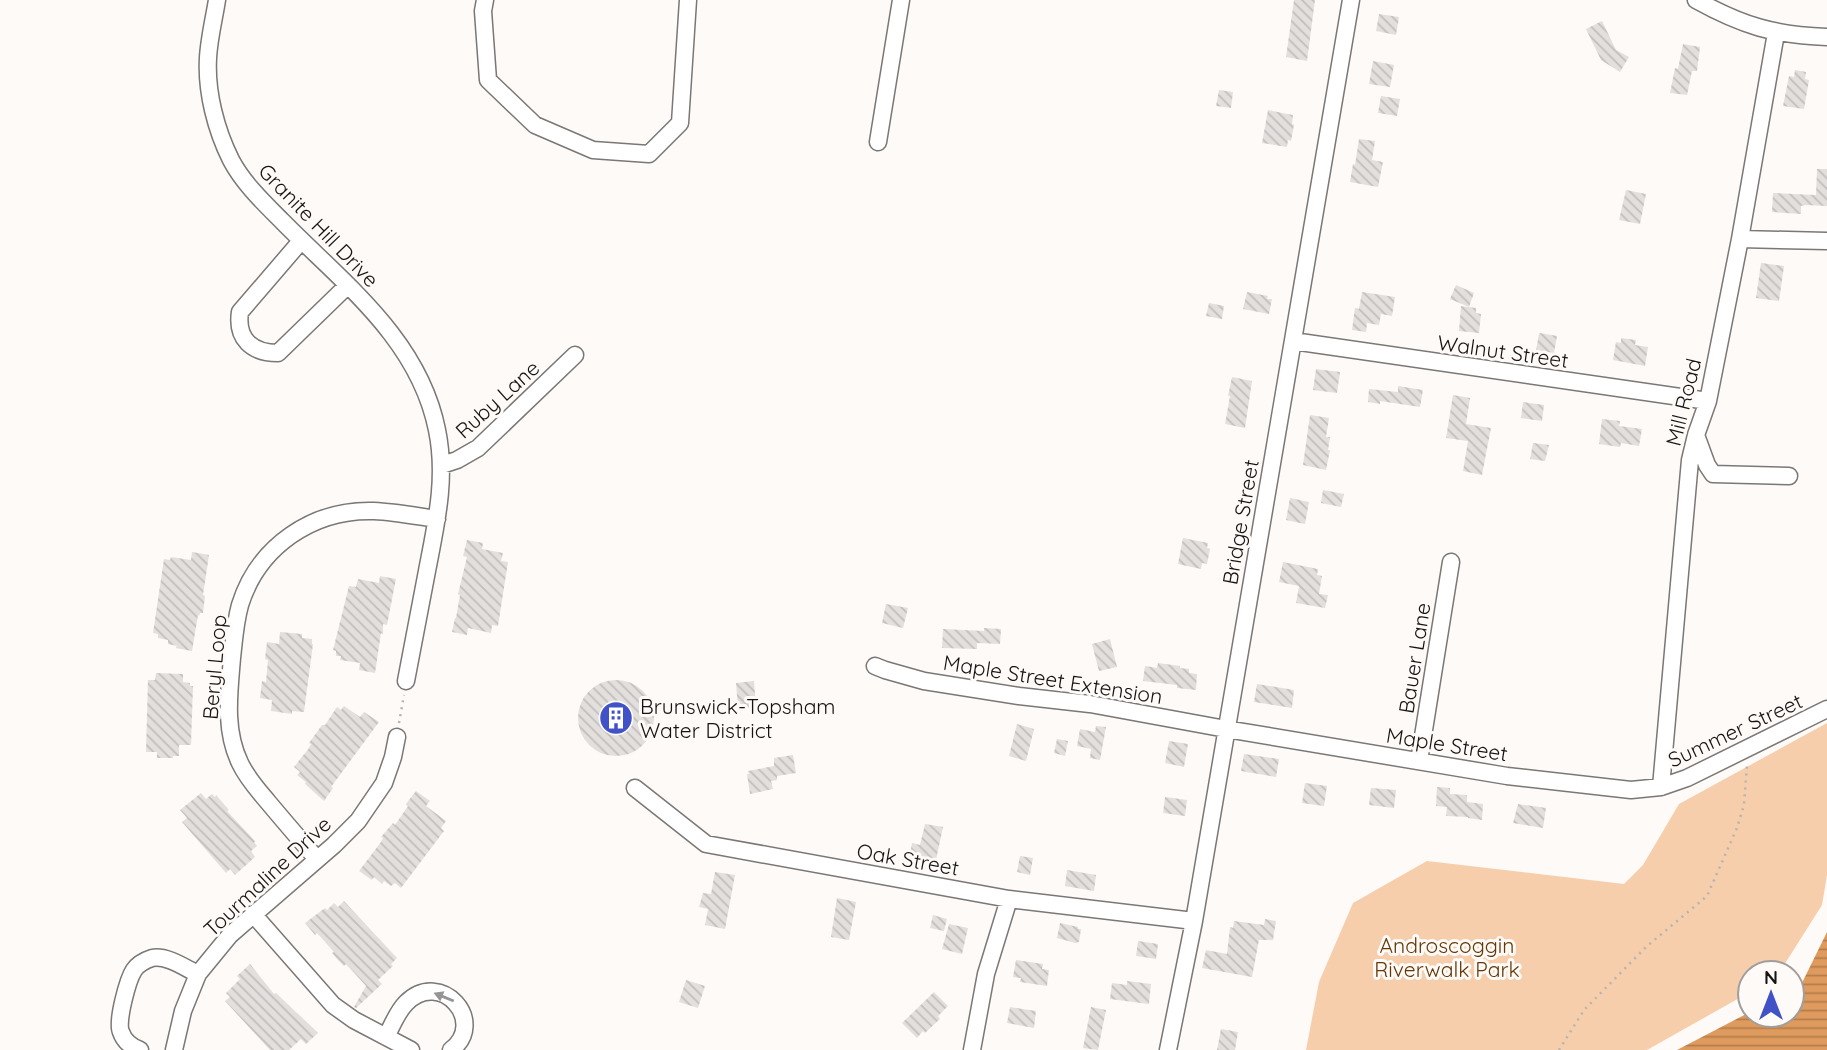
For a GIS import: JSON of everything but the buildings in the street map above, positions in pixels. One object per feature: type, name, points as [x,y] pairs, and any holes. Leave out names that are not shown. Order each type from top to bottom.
[{"type":"street","name":"Granite Hill Drive","points":[[217,0],[208,57],[208,81],[218,129],[232,162],[257,195],[379,317],[403,348],[422,382],[437,428],[442,465]]},
{"type":"street","points":[[485,0],[483,11],[488,80],[535,125],[593,150],[649,154],[680,123],[688,0]]},
{"type":"street","points":[[878,142],[901,0]]},
{"type":"street","name":"Bridge Street","points":[[1168,1050],[1194,921],[1351,0]]},
{"type":"street","points":[[1696,0],[1751,26],[1776,33],[1827,37]]},
{"type":"street","name":"Mill Road","points":[[1661,787],[1690,460],[1708,401],[1776,33]]},
{"type":"street","points":[[1740,239],[1827,241]]},
{"type":"street","points":[[301,241],[240,312],[238,324],[242,335],[252,347],[267,353],[278,353],[348,285]]},
{"type":"street","name":"Walnut Street","points":[[1293,341],[1708,401]]},
{"type":"street","name":"Ruby Lane","points":[[442,465],[478,448],[575,355]]},
{"type":"street","points":[[1696,435],[1713,474],[1788,477]]},
{"type":"street","points":[[406,681],[437,519],[442,465]]},
{"type":"street","name":"Beryl Loop","points":[[317,859],[250,779],[239,761],[231,734],[228,710],[240,605],[265,558],[279,543],[312,523],[330,516],[373,511],[437,519]]},
{"type":"street","name":"Bauer Lane","points":[[1419,761],[1451,562]]},
{"type":"street","name":"Maple Street Extension","points":[[875,666],[924,681],[1090,704],[1226,729]]},
{"type":"street","name":"Summer Street","points":[[1661,787],[1724,761],[1827,709]]},
{"type":"street","name":"Maple Street","points":[[1226,729],[1507,776],[1610,789],[1661,787]]},
{"type":"street","name":"Tourmaline Drive","points":[[174,1050],[183,1011],[198,974],[230,935],[358,821],[384,783],[397,737]]},
{"type":"street","name":"Oak Street","points":[[635,789],[706,844],[1009,899],[1194,921]]},
{"type":"street","points":[[972,1050],[986,974],[1009,899]]},
{"type":"street","points":[[253,914],[333,1005],[354,1020],[411,1050]]},
{"type":"street","points":[[140,1050],[121,1034],[118,1024],[133,971],[141,963],[154,958],[167,960],[198,974]]},
{"type":"street","points":[[386,1037],[405,1003],[416,996],[437,992],[447,995],[463,1012],[463,1035],[451,1050]]},
{"type":"path","points":[[397,737],[406,681]]},
{"type":"path","points":[[1559,1050],[1584,1010],[1646,947],[1707,895],[1744,806],[1747,764]]},
{"type":"green space","name":"Androscoggin Riverwalk Park","points":[[1827,723],[1827,875],[1822,905],[1788,959],[1736,959],[1736,1000],[1647,1050],[1306,1050],[1319,982],[1353,903],[1427,861],[1624,884],[1643,865],[1679,804]]},
{"type":"shaded area","points":[[1827,932],[1827,1050],[1677,1050],[1736,1019],[1736,1029],[1806,1029],[1806,975]]},
{"type":"place","name":"Brunswick-Topsham Water District","points":[[616,718]]}]
